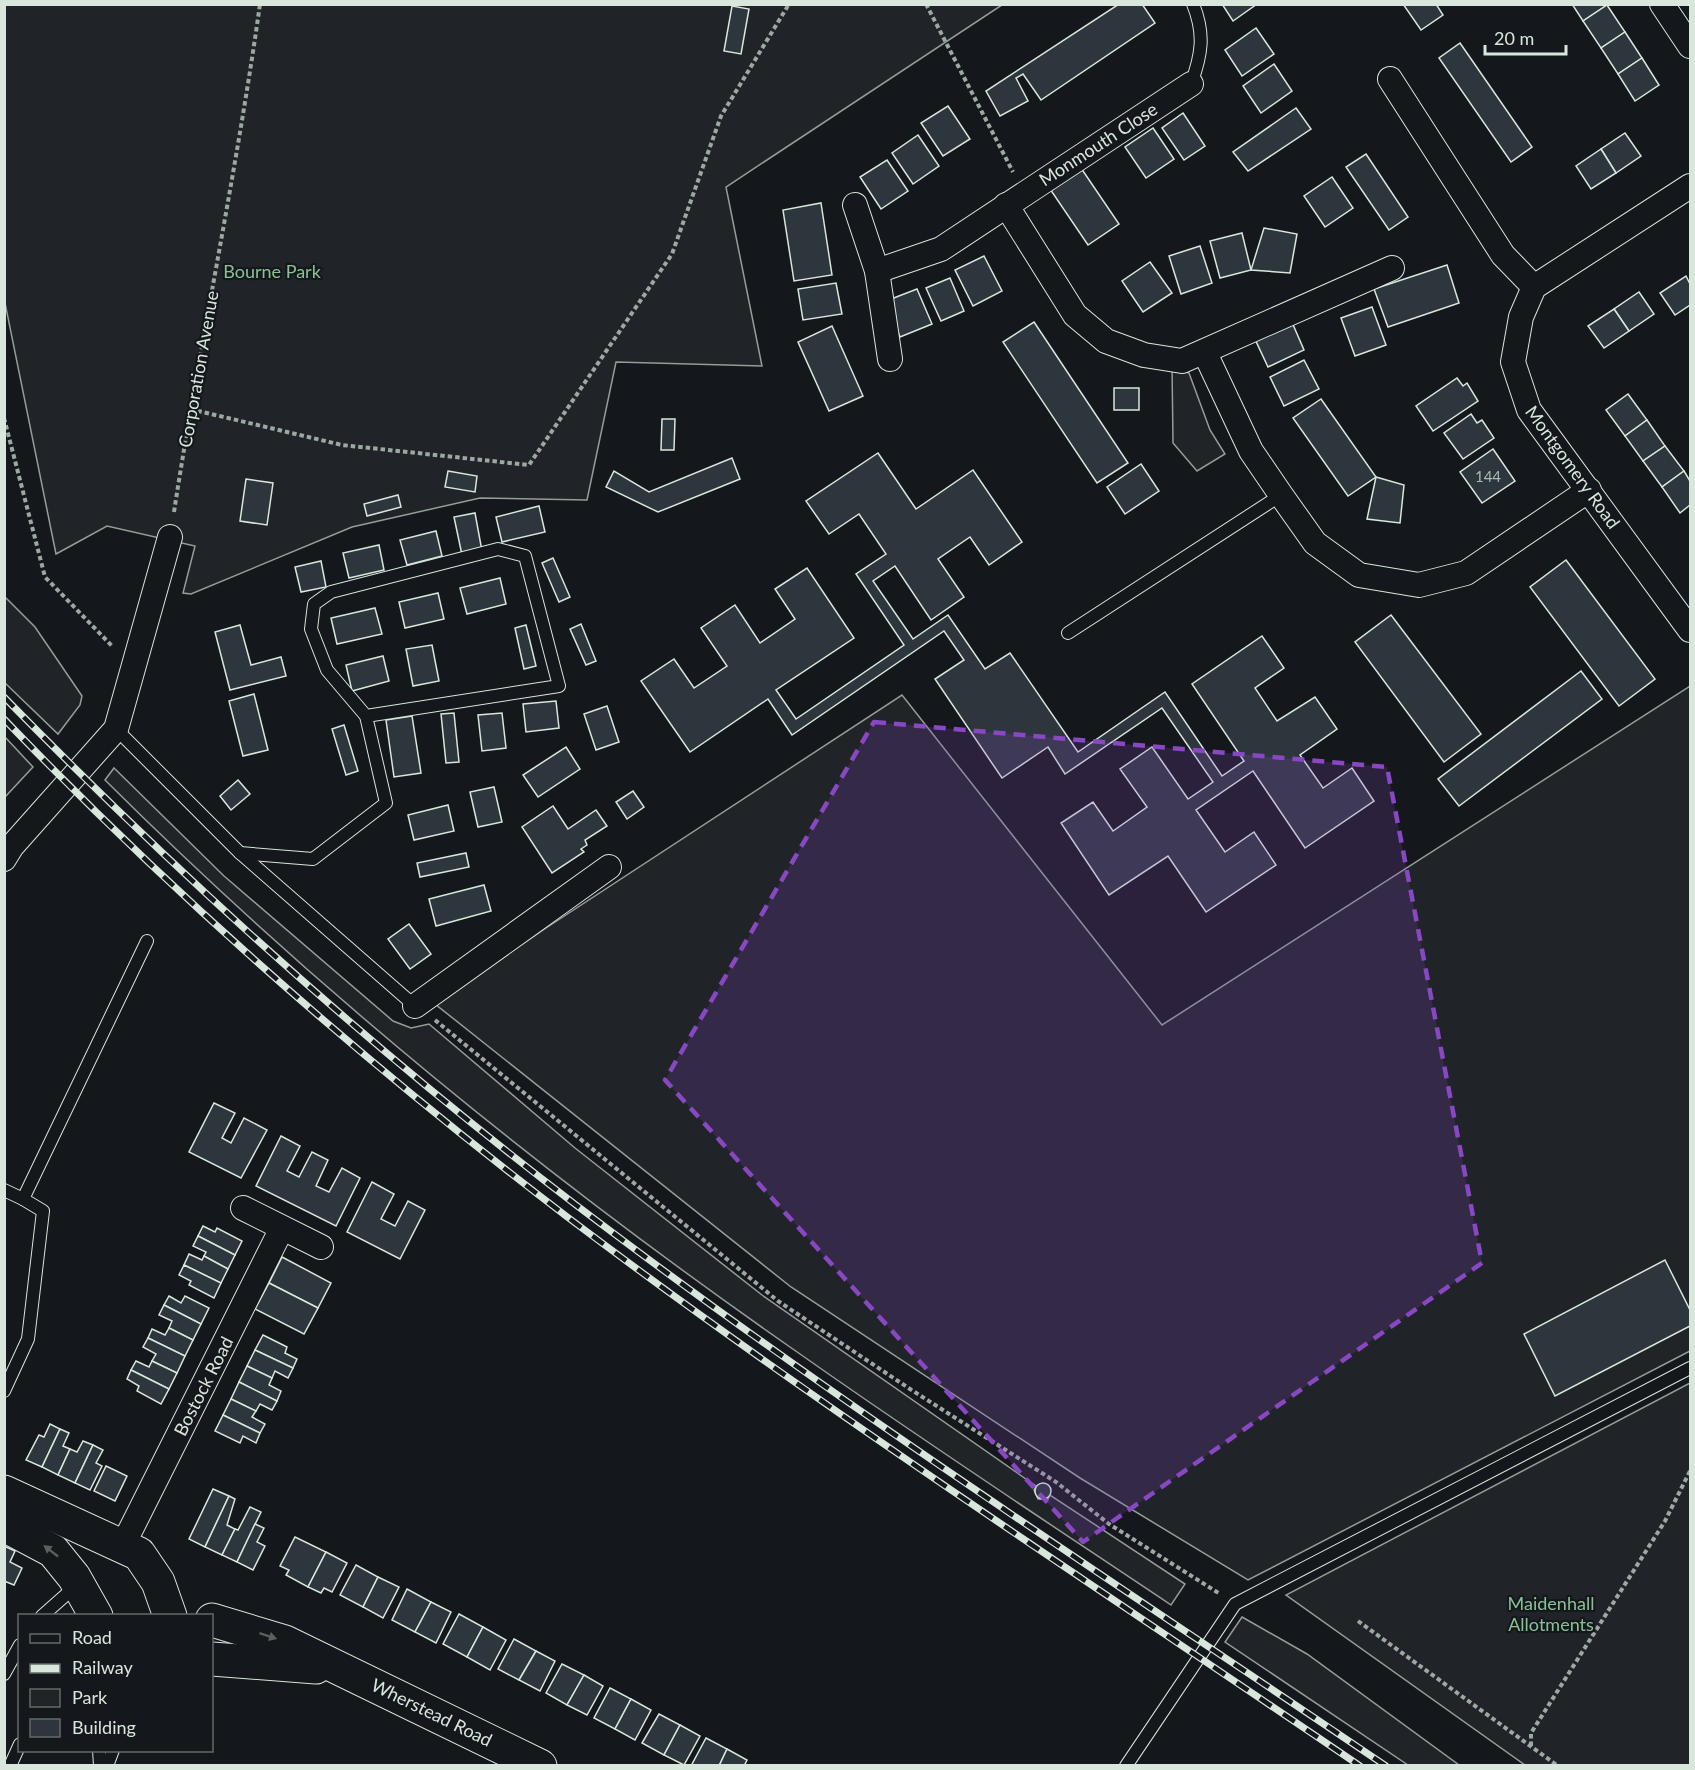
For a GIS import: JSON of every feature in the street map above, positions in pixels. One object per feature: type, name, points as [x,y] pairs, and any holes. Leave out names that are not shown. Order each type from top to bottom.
[{"type":"main road","points":[[4,1492],[139,1554],[158,1582],[169,1614]]},
{"type":"main road","points":[[4,1525],[53,1551],[78,1584],[95,1614]]},
{"type":"main road","points":[[158,1582],[198,1614]]},
{"type":"main road","name":"Wherstead Road","points":[[213,1620],[285,1642],[540,1766]]},
{"type":"main road","name":"Wherstead Road","points":[[213,1659],[277,1662],[356,1675]]},
{"type":"street","points":[[1662,4],[1690,46]]},
{"type":"street","points":[[1390,79],[1503,255],[1534,287],[1690,186]]},
{"type":"street","name":"Monmouth Close","points":[[877,271],[941,249],[1191,84]]},
{"type":"street","points":[[1015,199],[1075,315],[1106,341],[1144,355],[1182,361],[1392,268]]},
{"type":"street","points":[[855,205],[877,271],[890,359]]},
{"type":"street","name":"Montgomery Road","points":[[1534,287],[1521,317],[1512,362],[1529,410],[1690,630]]},
{"type":"street","points":[[1204,353],[1251,451],[1281,495],[1315,543],[1359,575],[1419,585],[1466,573],[1589,490]]},
{"type":"street","points":[[4,859],[12,846],[116,729],[170,537]]},
{"type":"street","points":[[415,1006],[609,867]]},
{"type":"street","points":[[243,1208],[321,1247]]},
{"type":"street","name":"Bostock Road","points":[[123,1545],[282,1228]]},
{"type":"lane","points":[[1191,84],[1201,58],[1203,40],[1193,4]]},
{"type":"lane","points":[[1068,633],[1281,495]]},
{"type":"lane","points":[[240,853],[313,859],[386,803],[366,716],[327,670],[311,629],[314,604],[331,592],[498,549],[525,556],[559,686],[366,716]]},
{"type":"lane","points":[[116,729],[240,853],[415,1006]]},
{"type":"lane","points":[[23,1199],[147,941]]},
{"type":"lane","points":[[4,1190],[43,1210],[28,1339],[4,1391]]},
{"type":"lane","points":[[1126,1766],[1235,1604],[1690,1368]]},
{"type":"lane","points":[[44,1614],[78,1584]]},
{"type":"lane","points":[[4,1674],[16,1659]]},
{"type":"lane","points":[[10,1766],[18,1748]]},
{"type":"path","name":"Corporation Avenue","points":[[170,537],[190,409],[244,118],[260,4]]},
{"type":"path","points":[[190,409],[342,445],[529,465],[672,254],[721,116],[789,4]]},
{"type":"path","points":[[926,4],[1015,199]]},
{"type":"path","points":[[4,418],[45,577],[132,667]]},
{"type":"path","points":[[415,1006],[778,1301],[1056,1482],[1109,1524],[1235,1604]]},
{"type":"path","points":[[1531,1746],[1531,1732],[1665,1521],[1690,1471]]},
{"type":"path","points":[[1358,1621],[1558,1766]]},
{"type":"highlighted area","points":[[874,722],[1387,767],[1482,1263],[1083,1542],[665,1080]]},
{"type":"green space","name":"Bourne Park","points":[[4,5],[1002,5],[726,187],[762,366],[616,362],[587,500],[480,498],[352,527],[191,594],[183,593],[195,546],[107,526],[56,554],[5,303]]},
{"type":"green space","points":[[1172,366],[1189,373],[1210,430],[1225,454],[1197,471],[1173,443]]},
{"type":"green space","points":[[4,596],[35,627],[82,696],[80,705],[58,734],[5,683]]},
{"type":"green space","points":[[1690,686],[1690,1351],[1248,1580],[1080,1478],[791,1287],[435,1004],[546,928],[902,695],[1162,1025]]},
{"type":"green space","points":[[5,737],[33,767],[5,797]]},
{"type":"green space","points":[[114,768],[224,876],[393,1021],[411,1028],[429,1024],[575,1148],[762,1295],[1036,1486],[1034,1490],[1038,1499],[1048,1499],[1050,1495],[1185,1584],[1171,1605],[800,1354],[708,1289],[528,1153],[354,1010],[186,859],[105,780]]},
{"type":"green space","name":"Maidenhall Allotments","points":[[1690,1383],[1690,1765],[1525,1765],[1286,1595]]},
{"type":"green space","points":[[1242,1617],[1307,1654],[1459,1765],[1408,1765],[1225,1642]]},
{"type":"building","points":[[1119,4],[1142,4],[1155,23],[1041,100],[1023,74],[1016,78],[1028,101],[1000,116],[986,91]]},
{"type":"building","points":[[1222,4],[1257,4],[1233,21]]},
{"type":"building","points":[[1403,4],[1436,4],[1443,15],[1421,30]]},
{"type":"building","points":[[1572,4],[1607,4],[1607,5],[1583,21]]},
{"type":"building","points":[[1607,5],[1625,32],[1601,48],[1583,21]]},
{"type":"building","points":[[732,6],[749,9],[741,54],[724,51]]},
{"type":"building","points":[[1256,28],[1274,54],[1242,76],[1225,50]]},
{"type":"building","points":[[1625,32],[1642,58],[1618,74],[1601,48]]},
{"type":"building","points":[[1460,43],[1532,147],[1511,162],[1439,58]]},
{"type":"building","points":[[1642,58],[1659,85],[1635,101],[1618,74]]},
{"type":"building","points":[[1274,64],[1292,91],[1261,113],[1243,86]]},
{"type":"building","points":[[948,106],[970,139],[943,156],[921,123]]},
{"type":"building","points":[[1296,108],[1311,129],[1248,171],[1233,152]]},
{"type":"building","points":[[1183,113],[1205,146],[1184,160],[1162,128]]},
{"type":"building","points":[[1153,128],[1174,159],[1146,178],[1125,147]]},
{"type":"building","points":[[1625,133],[1641,156],[1616,173],[1601,149]]},
{"type":"building","points":[[918,135],[939,166],[913,184],[892,153]]},
{"type":"building","points":[[1601,149],[1616,173],[1591,189],[1576,166]]},
{"type":"building","points":[[1366,154],[1408,217],[1389,230],[1346,167]]},
{"type":"building","points":[[887,160],[908,191],[881,209],[860,177]]},
{"type":"building","points":[[1081,168],[1119,224],[1088,245],[1050,189]]},
{"type":"building","points":[[1332,177],[1353,208],[1325,227],[1304,196]]},
{"type":"building","points":[[821,203],[832,275],[794,281],[783,210]]},
{"type":"building","points":[[1264,228],[1297,234],[1290,273],[1251,270]]},
{"type":"building","points":[[1242,233],[1251,270],[1220,278],[1210,241]]},
{"type":"building","points":[[1200,246],[1212,283],[1181,294],[1169,256]]},
{"type":"building","points":[[984,256],[1002,291],[973,306],[955,270]]},
{"type":"building","points":[[1150,262],[1172,293],[1143,312],[1122,281]]},
{"type":"building","points":[[1447,265],[1459,303],[1388,327],[1374,289]]},
{"type":"building","points":[[1686,276],[1690,284],[1690,305],[1675,315],[1660,293]]},
{"type":"building","points":[[950,278],[964,311],[941,321],[926,288]]},
{"type":"building","points":[[836,283],[842,314],[803,320],[798,289]]},
{"type":"building","points":[[917,289],[932,324],[900,337],[886,301]]},
{"type":"building","points":[[1639,292],[1654,314],[1629,331],[1614,309]]},
{"type":"building","points":[[1372,307],[1386,345],[1355,356],[1341,318]]},
{"type":"building","points":[[1614,309],[1629,331],[1604,348],[1588,326]]},
{"type":"building","points":[[1291,320],[1304,350],[1268,367],[1254,337]]},
{"type":"building","points":[[1034,322],[1128,463],[1097,483],[1003,342]]},
{"type":"building","points":[[832,326],[863,396],[829,411],[798,342]]},
{"type":"building","points":[[1304,360],[1319,389],[1284,406],[1270,377]]},
{"type":"building","points":[[1457,378],[1463,386],[1467,383],[1478,401],[1433,431],[1416,406]]},
{"type":"building","points":[[1114,388],[1139,388],[1139,410],[1114,410]]},
{"type":"building","points":[[1628,394],[1647,420],[1625,436],[1606,410]]},
{"type":"building","points":[[1321,399],[1376,477],[1348,496],[1293,418]]},
{"type":"building","points":[[1471,414],[1477,423],[1482,420],[1494,438],[1463,459],[1444,433]]},
{"type":"building","points":[[662,419],[675,419],[674,450],[661,450]]},
{"type":"building","points":[[1647,420],[1665,446],[1643,461],[1625,436]]},
{"type":"building","points":[[1665,446],[1684,471],[1662,487],[1643,461]]},
{"type":"building","points":[[1493,449],[1515,481],[1482,503],[1460,472]]},
{"type":"building","points":[[878,453],[916,509],[973,470],[1022,542],[989,565],[970,537],[938,559],[964,597],[931,620],[895,566],[873,581],[913,639],[948,615],[985,669],[1010,653],[1078,752],[1165,692],[1222,776],[1244,761],[1192,684],[1262,636],[1284,668],[1255,688],[1277,721],[1315,697],[1337,729],[1300,755],[1323,788],[1352,768],[1374,801],[1305,848],[1253,771],[1196,810],[1225,852],[1254,832],[1276,865],[1206,912],[1168,856],[1109,895],[1061,823],[1093,802],[1113,831],[1147,807],[1120,769],[1152,747],[1188,799],[1213,782],[1162,708],[1065,774],[1048,747],[1002,778],[935,679],[964,660],[944,631],[792,735],[768,699],[690,752],[641,681],[674,659],[694,688],[727,666],[701,628],[735,605],[760,643],[795,619],[775,589],[807,568],[854,638],[776,690],[796,719],[904,645],[856,574],[886,554],[859,514],[829,534],[806,501]]},
{"type":"building","points":[[732,458],[740,479],[658,512],[606,487],[614,471],[649,492]]},
{"type":"building","points":[[1141,464],[1159,491],[1125,514],[1107,487]]},
{"type":"building","points":[[448,471],[477,476],[475,492],[445,487]]},
{"type":"building","points":[[1684,471],[1690,481],[1690,505],[1680,513],[1662,487]]},
{"type":"building","points":[[1376,477],[1404,485],[1400,523],[1367,519]]},
{"type":"building","points":[[246,479],[273,483],[267,525],[240,521]]},
{"type":"building","points":[[398,495],[401,507],[367,516],[364,504]]},
{"type":"building","points":[[539,506],[545,532],[502,542],[496,517]]},
{"type":"building","points":[[475,513],[482,551],[462,555],[454,517]]},
{"type":"building","points":[[436,531],[442,556],[407,565],[400,540]]},
{"type":"building","points":[[379,545],[384,570],[349,578],[343,553]]},
{"type":"building","points":[[553,558],[570,597],[559,602],[542,563]]},
{"type":"building","points":[[1566,560],[1655,679],[1619,706],[1530,587]]},
{"type":"building","points":[[321,561],[326,587],[301,592],[295,567]]},
{"type":"building","points":[[500,578],[506,604],[467,614],[460,588]]},
{"type":"building","points":[[438,593],[444,619],[405,628],[399,602]]},
{"type":"building","points":[[375,608],[382,634],[337,644],[331,618]]},
{"type":"building","points":[[1391,615],[1481,734],[1444,762],[1355,642]]},
{"type":"building","points":[[581,624],[596,661],[586,665],[570,629]]},
{"type":"building","points":[[240,625],[251,665],[281,657],[286,676],[230,690],[215,632]]},
{"type":"building","points":[[526,625],[536,666],[524,669],[515,628]]},
{"type":"building","points":[[432,645],[439,681],[413,686],[406,649]]},
{"type":"building","points":[[383,656],[389,681],[352,691],[346,665]]},
{"type":"building","points":[[1581,671],[1602,699],[1459,806],[1438,779]]},
{"type":"building","points":[[254,694],[268,750],[243,756],[229,701]]},
{"type":"building","points":[[556,701],[559,728],[526,732],[523,704]]},
{"type":"building","points":[[607,706],[619,742],[596,750],[584,714]]},
{"type":"building","points":[[454,713],[459,762],[446,763],[441,714]]},
{"type":"building","points":[[502,713],[506,748],[482,751],[478,715]]},
{"type":"building","points":[[412,716],[421,773],[394,777],[386,720]]},
{"type":"building","points":[[344,725],[358,771],[346,775],[332,729]]},
{"type":"building","points":[[566,747],[580,769],[538,797],[523,775]]},
{"type":"building","points":[[238,780],[250,794],[231,810],[220,796]]},
{"type":"building","points":[[494,787],[502,822],[478,827],[470,792]]},
{"type":"building","points":[[633,791],[644,807],[627,819],[616,802]]},
{"type":"building","points":[[448,805],[454,831],[414,840],[408,815]]},
{"type":"building","points":[[553,806],[568,829],[596,810],[607,826],[585,840],[587,845],[581,849],[584,852],[552,873],[522,827]]},
{"type":"building","points":[[466,853],[469,867],[420,877],[417,863]]},
{"type":"building","points":[[484,885],[491,911],[436,926],[429,899]]},
{"type":"building","points":[[409,924],[431,954],[410,969],[388,939]]},
{"type":"building","points":[[214,1103],[235,1113],[222,1138],[231,1143],[244,1118],[267,1130],[241,1178],[189,1152]]},
{"type":"building","points":[[281,1136],[300,1146],[287,1171],[299,1177],[312,1152],[328,1160],[316,1186],[329,1192],[342,1168],[360,1178],[336,1226],[256,1186]]},
{"type":"building","points":[[372,1182],[394,1194],[381,1219],[395,1226],[408,1201],[425,1210],[400,1259],[347,1232]]},
{"type":"building","points":[[203,1226],[215,1232],[217,1228],[242,1241],[235,1255],[198,1236]]},
{"type":"building","points":[[198,1236],[235,1255],[228,1269],[204,1256],[206,1252],[193,1246]]},
{"type":"building","points":[[189,1254],[202,1260],[204,1256],[228,1269],[221,1283],[184,1265]]},
{"type":"building","points":[[282,1257],[331,1283],[318,1308],[269,1283]]},
{"type":"building","points":[[1665,1260],[1690,1310],[1690,1326],[1555,1396],[1524,1334]]},
{"type":"building","points":[[184,1265],[221,1283],[214,1298],[189,1285],[191,1281],[179,1275]]},
{"type":"building","points":[[269,1283],[318,1308],[304,1334],[255,1309]]},
{"type":"building","points":[[169,1296],[181,1303],[185,1296],[209,1308],[201,1324],[164,1305]]},
{"type":"building","points":[[164,1305],[201,1324],[193,1340],[169,1328],[172,1321],[159,1315]]},
{"type":"building","points":[[169,1328],[193,1340],[185,1356],[148,1338],[152,1329],[165,1335]]},
{"type":"building","points":[[263,1335],[287,1347],[285,1353],[297,1359],[293,1368],[255,1350]]},
{"type":"building","points":[[148,1338],[185,1356],[177,1373],[152,1361],[156,1354],[143,1347]]},
{"type":"building","points":[[255,1350],[293,1368],[288,1378],[275,1371],[272,1378],[247,1366]]},
{"type":"building","points":[[136,1361],[149,1367],[152,1361],[177,1373],[169,1389],[131,1370]]},
{"type":"building","points":[[247,1366],[272,1378],[269,1385],[281,1391],[277,1401],[239,1382]]},
{"type":"building","points":[[131,1370],[169,1389],[161,1404],[137,1391],[139,1386],[127,1379]]},
{"type":"building","points":[[239,1382],[277,1401],[272,1410],[260,1404],[256,1411],[231,1399]]},
{"type":"building","points":[[231,1399],[256,1411],[252,1417],[265,1424],[260,1433],[223,1415]]},
{"type":"building","points":[[223,1415],[260,1433],[256,1443],[243,1436],[240,1443],[215,1431]]},
{"type":"building","points":[[50,1424],[60,1429],[42,1467],[26,1460],[39,1435],[44,1437]]},
{"type":"building","points":[[60,1429],[69,1433],[63,1446],[70,1449],[58,1475],[42,1467]]},
{"type":"building","points":[[83,1441],[93,1445],[75,1483],[58,1475],[70,1449],[77,1452]]},
{"type":"building","points":[[93,1445],[103,1450],[96,1463],[102,1466],[90,1490],[75,1483]]},
{"type":"building","points":[[106,1466],[127,1476],[115,1501],[94,1491]]},
{"type":"building","points":[[1040,1483],[1046,1483],[1051,1491],[1049,1497],[1040,1499],[1035,1494],[1035,1488]]},
{"type":"building","points":[[213,1489],[229,1496],[205,1547],[189,1539]]},
{"type":"building","points":[[229,1496],[235,1499],[227,1525],[235,1529],[222,1555],[205,1547]]},
{"type":"building","points":[[250,1507],[261,1512],[237,1562],[222,1555],[235,1529],[238,1530]]},
{"type":"building","points":[[255,1524],[264,1528],[257,1542],[265,1546],[253,1570],[237,1562]]},
{"type":"building","points":[[295,1537],[326,1552],[308,1587],[286,1575],[289,1570],[280,1566]]},
{"type":"building","points":[[4,1546],[15,1551],[10,1562],[22,1568],[14,1585],[4,1581]]},
{"type":"building","points":[[326,1552],[347,1563],[332,1592],[324,1588],[321,1593],[308,1587]]},
{"type":"building","points":[[356,1565],[378,1577],[363,1607],[340,1595]]},
{"type":"building","points":[[378,1577],[399,1587],[383,1618],[363,1607]]},
{"type":"building","points":[[407,1589],[431,1602],[415,1632],[392,1620]]},
{"type":"building","points":[[431,1602],[451,1612],[436,1643],[415,1632]]},
{"type":"building","points":[[459,1614],[483,1627],[467,1657],[443,1644]]},
{"type":"building","points":[[483,1627],[506,1640],[490,1670],[467,1657]]},
{"type":"building","points":[[514,1639],[536,1651],[519,1680],[498,1669]]},
{"type":"building","points":[[536,1651],[555,1661],[540,1691],[519,1680]]},
{"type":"building","points":[[562,1664],[584,1675],[567,1705],[546,1693]]},
{"type":"building","points":[[584,1675],[603,1686],[587,1715],[567,1705]]},
{"type":"building","points":[[610,1688],[631,1699],[615,1729],[594,1718]]},
{"type":"building","points":[[631,1699],[651,1710],[635,1740],[615,1729]]},
{"type":"building","points":[[659,1714],[680,1725],[664,1755],[642,1743]]},
{"type":"building","points":[[680,1725],[700,1736],[684,1765],[664,1755]]},
{"type":"building","points":[[706,1738],[727,1749],[719,1766],[691,1766]]},
{"type":"building","points":[[727,1749],[747,1760],[744,1766],[719,1766]]},
{"type":"railway","points":[[4,697],[140,832],[281,961],[426,1086],[576,1205],[675,1279],[876,1421],[1386,1766]]},
{"type":"railway","points":[[4,719],[70,786],[206,916],[347,1040],[492,1159],[663,1288],[860,1428],[1360,1766]]}]
